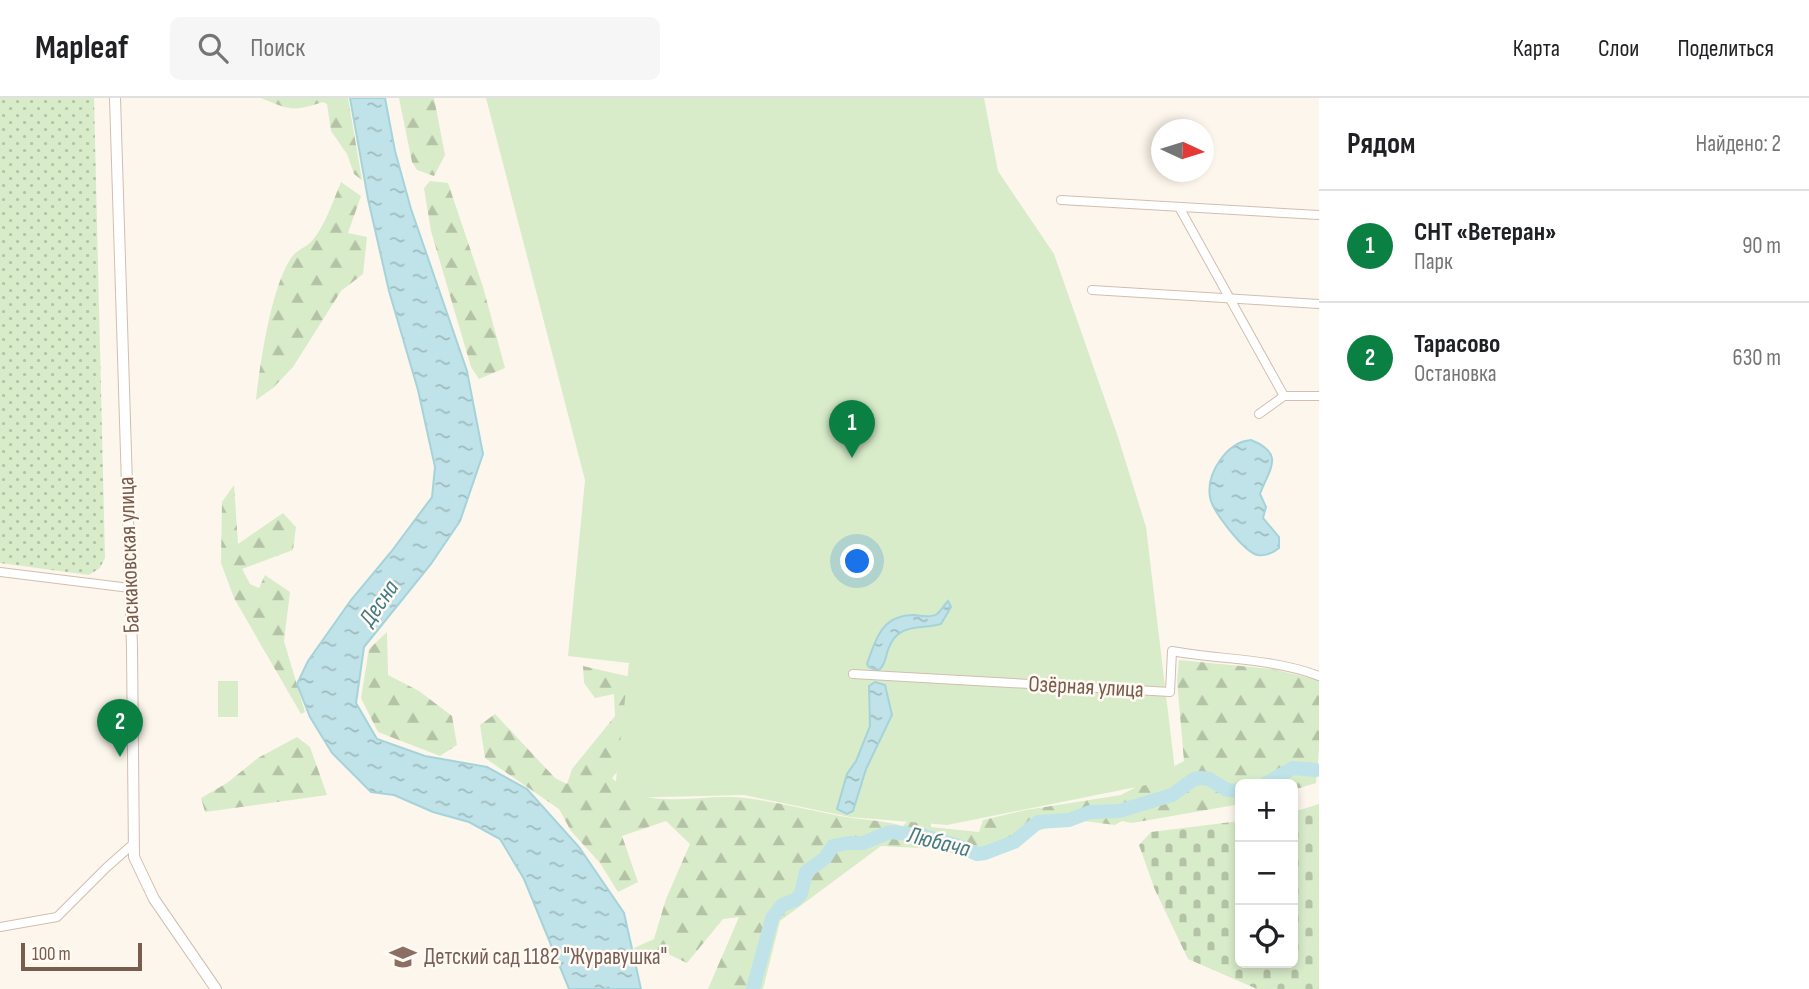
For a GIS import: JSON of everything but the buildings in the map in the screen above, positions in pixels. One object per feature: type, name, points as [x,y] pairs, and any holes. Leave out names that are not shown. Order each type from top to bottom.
[{"type":"street","name":"Баскаковская улица","points":[[115,98],[130,588],[134,857],[154,899],[216,989]]},
{"type":"street","points":[[1061,200],[1319,215]]},
{"type":"street","points":[[1179,207],[1284,396]]},
{"type":"street","points":[[1092,290],[1319,304]]},
{"type":"street","points":[[1259,414],[1284,396],[1319,396]]},
{"type":"street","points":[[0,572],[130,588]]},
{"type":"street","name":"Озёрная улица","points":[[853,674],[1170,692],[1172,652],[1271,663],[1319,676]]},
{"type":"street","points":[[0,927],[57,917],[133,845]]},
{"type":"green space","points":[[0,98],[94,98],[105,558],[100,568],[89,575],[0,563]]},
{"type":"green space","points":[[261,98],[348,98],[362,180],[354,174],[347,154],[331,131],[327,104],[323,102],[291,108]]},
{"type":"green space","points":[[399,98],[434,98],[445,155],[434,176],[417,170],[412,162]]},
{"type":"green space","points":[[486,98],[984,98],[998,171],[1054,254],[1118,437],[1146,527],[1176,779],[947,825],[850,817],[744,795],[614,798],[629,663],[568,656],[585,480]]},
{"type":"green space","points":[[430,181],[448,183],[483,287],[505,368],[479,379],[471,367],[431,231],[424,188]]},
{"type":"green space","points":[[341,182],[361,196],[348,233],[367,237],[363,274],[341,291],[293,367],[273,388],[256,400],[267,326],[284,271],[293,255],[310,243],[317,234]]},
{"type":"green space","points":[[234,485],[238,544],[283,513],[296,527],[293,550],[242,569],[250,584],[259,588],[265,575],[290,592],[284,641],[305,712],[301,714],[234,598],[221,563],[222,502]]},
{"type":"green space","points":[[387,632],[388,675],[419,691],[452,716],[457,745],[440,756],[378,732],[361,698],[369,649]]},
{"type":"green space","points":[[1179,660],[1272,669],[1319,680],[1316,783],[1298,788],[1298,779],[1235,779],[1235,805],[1132,823],[1122,821],[1115,825],[1084,821],[1061,823],[1038,831],[996,856],[976,859],[937,849],[881,846],[780,921],[763,989],[708,989],[739,917],[723,919],[687,963],[666,953],[638,960],[634,948],[654,939],[666,899],[690,844],[666,821],[622,836],[638,882],[618,892],[600,863],[571,831],[559,809],[485,758],[480,725],[495,714],[555,778],[567,784],[572,769],[615,716],[614,694],[595,698],[584,683],[583,666],[635,678],[633,753],[612,778],[626,789],[658,799],[745,798],[903,826],[919,808],[930,810],[931,827],[979,832],[983,820],[1026,810],[1121,795],[1184,761],[1177,680]]},
{"type":"green space","points":[[218,681],[238,681],[238,717],[218,717]]},
{"type":"green space","points":[[297,737],[310,747],[327,795],[205,812],[201,798],[227,783],[258,758]]},
{"type":"green space","points":[[1319,804],[1319,989],[1257,989],[1188,959],[1155,890],[1139,845],[1151,832],[1235,822],[1235,968],[1298,968],[1298,810]]},
{"type":"water","name":"Десна","points":[[350,98],[385,98],[395,151],[411,209],[467,371],[483,454],[460,521],[431,564],[364,647],[356,703],[377,739],[425,756],[487,767],[527,789],[579,847],[624,913],[641,989],[569,989],[524,879],[500,839],[469,822],[433,812],[394,795],[371,792],[332,753],[310,717],[297,684],[308,661],[351,600],[432,497],[435,467],[418,390],[389,291],[368,199]]},
{"type":"water","points":[[1251,440],[1262,445],[1272,457],[1270,470],[1260,494],[1266,507],[1263,518],[1279,537],[1279,548],[1264,555],[1252,553],[1245,547],[1217,512],[1210,497],[1211,478],[1220,460],[1234,446]]},
{"type":"water","points":[[948,601],[951,607],[941,624],[903,631],[892,641],[880,669],[878,671],[869,667],[867,664],[877,637],[887,624],[903,616],[935,615]]},
{"type":"water","points":[[875,682],[885,685],[892,715],[866,769],[853,811],[847,814],[837,809],[847,774],[856,761],[870,726],[869,686]]},
{"type":"waterway","name":"Любача","points":[[1274,779],[1293,768],[1316,770]]},
{"type":"waterway","name":"Любача","points":[[753,989],[772,918],[782,905],[795,900],[801,894],[806,872],[825,858],[833,846],[863,843],[890,832],[921,835],[977,854],[985,853],[1014,842],[1038,822],[1069,820],[1090,812],[1119,811],[1172,795],[1194,779],[1209,779],[1227,790],[1235,791]]},
{"type":"place","name":"СНТ «Ветеран»","points":[[852,458]]},
{"type":"place","name":"Тарасово","points":[[120,757]]},
{"type":"place","name":"Детский сад 1182 \"Журавушка\"","points":[[403,957]]}]
